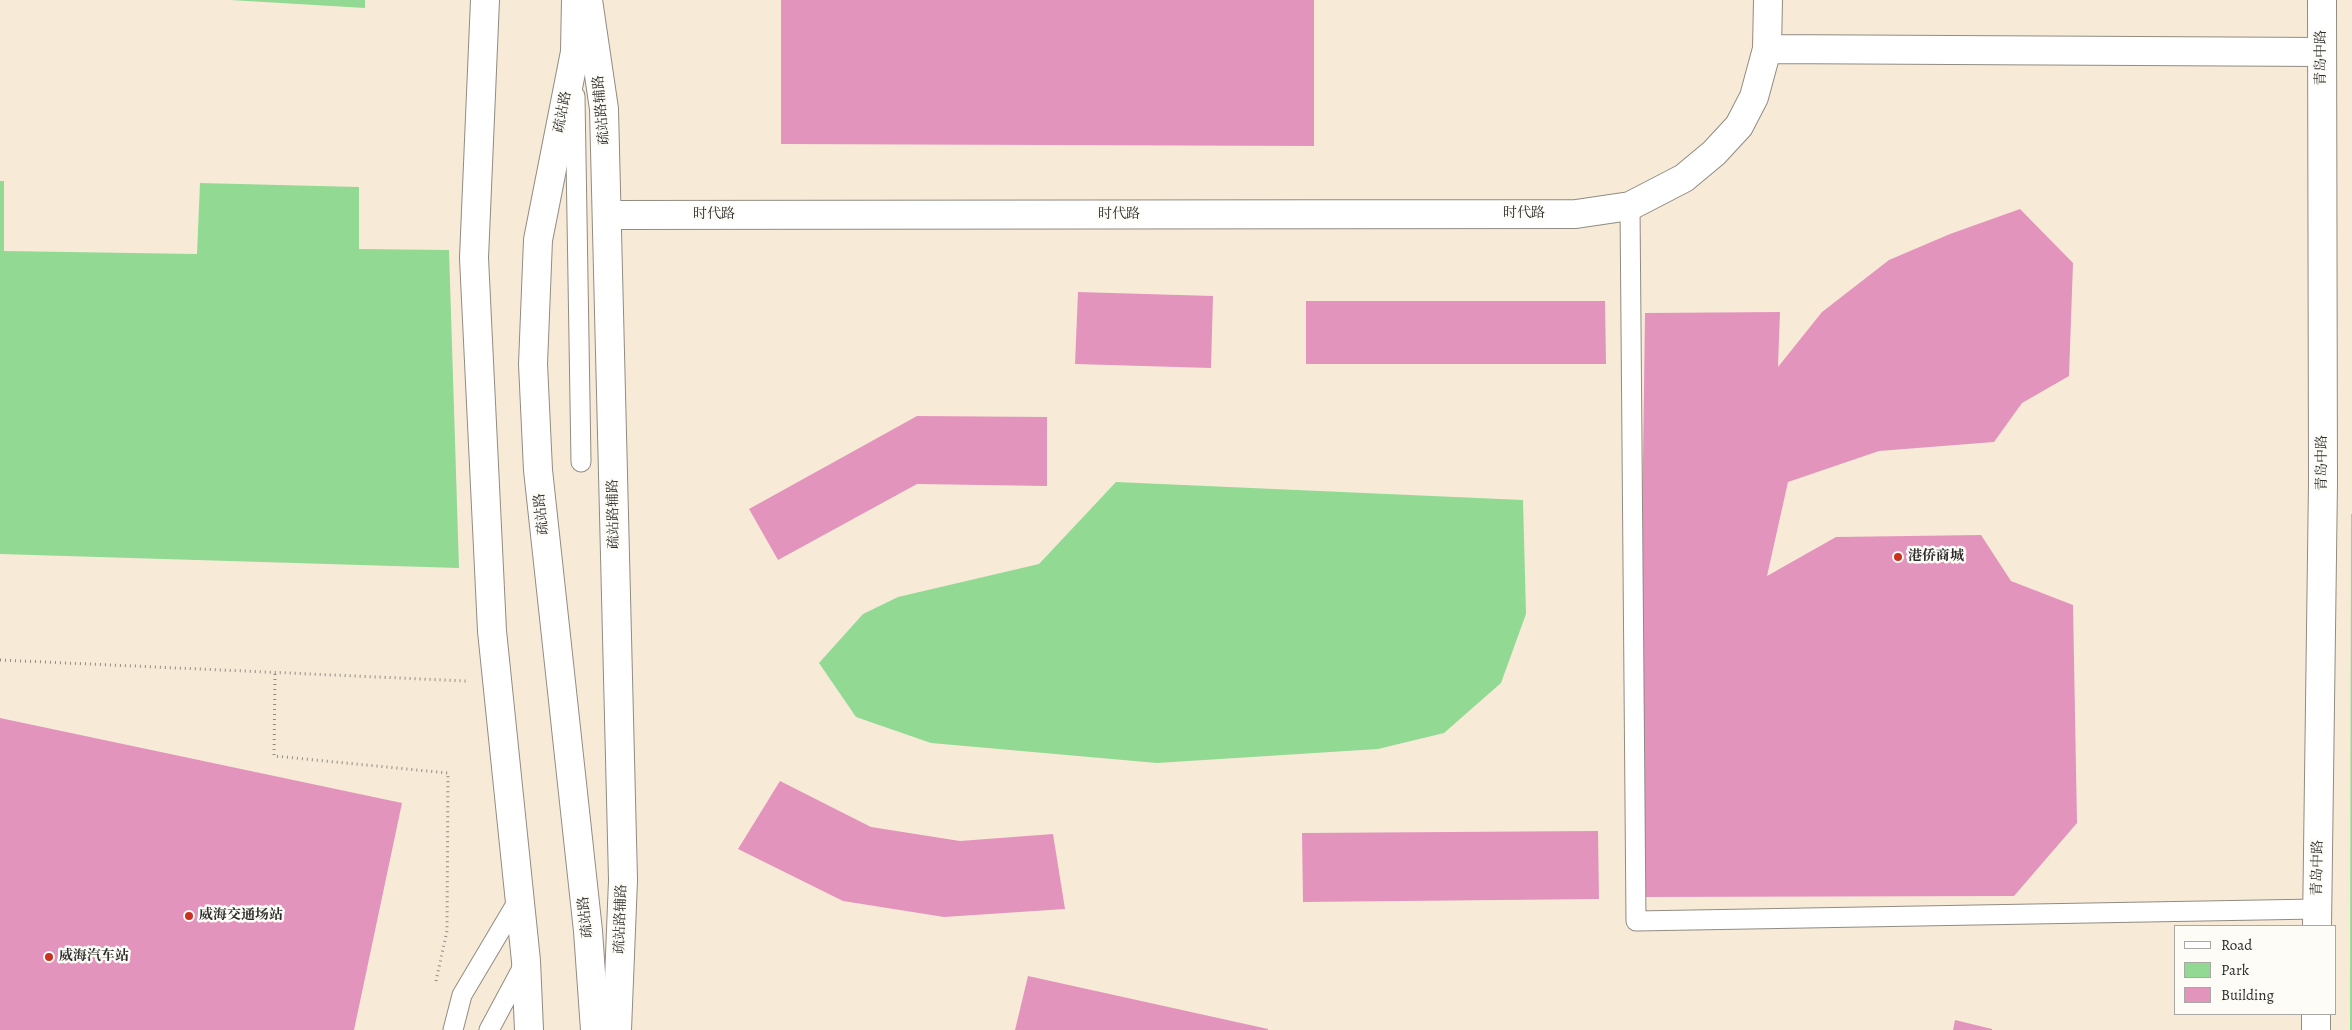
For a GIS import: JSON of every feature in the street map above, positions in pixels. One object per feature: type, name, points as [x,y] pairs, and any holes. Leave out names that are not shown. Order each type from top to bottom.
[{"type":"street","points":[[485,0],[474,258],[496,682],[526,961],[529,1030]]},
{"type":"street","name":"疏站路","points":[[576,0],[575,52],[538,240],[534,364],[538,470],[588,932],[595,1030]]},
{"type":"street","name":"疏站路辅路","points":[[588,0],[604,109],[607,215],[623,880],[617,1030]]},
{"type":"street","name":"时代路","points":[[607,215],[1576,214],[1630,206],[1684,178],[1714,154],[1739,126],[1754,97],[1767,49],[1768,0]]},
{"type":"street","name":"青岛中路","points":[[2317,918],[2323,482],[2322,0]]},
{"type":"street","points":[[1767,49],[2322,52]]},
{"type":"street","points":[[2316,1015],[2316,1030]]},
{"type":"lane","points":[[575,52],[581,462]]},
{"type":"lane","points":[[1630,206],[1636,920],[2317,918]]},
{"type":"lane","points":[[453,1030],[462,995],[519,899]]},
{"type":"lane","points":[[489,1030],[526,961]]},
{"type":"path","points":[[0,660],[275,674],[496,682]]},
{"type":"path","points":[[275,674],[274,756],[448,773],[447,931],[435,987]]},
{"type":"green space","points":[[230,0],[365,0],[365,8]]},
{"type":"green space","points":[[0,181],[4,181],[4,251],[197,254],[200,183],[359,187],[359,249],[449,250],[459,568],[0,554]]},
{"type":"green space","points":[[1116,482],[1523,500],[1526,614],[1501,683],[1444,733],[1378,749],[1157,763],[931,743],[856,717],[819,663],[863,614],[898,597],[1039,564]]},
{"type":"green space","points":[[2351,514],[2352,1030],[2350,1030]]},
{"type":"building","points":[[781,0],[1314,0],[1314,146],[781,144]]},
{"type":"building","name":"港侨商城","points":[[2020,209],[2073,263],[2069,376],[2022,403],[1994,442],[1879,451],[1788,482],[1767,576],[1836,537],[1981,535],[2011,581],[2073,605],[2077,823],[2014,896],[1637,897],[1645,313],[1780,312],[1778,367],[1822,312],[1889,260],[1950,234]]},
{"type":"building","points":[[1078,292],[1213,296],[1211,368],[1075,364]]},
{"type":"building","points":[[1306,301],[1605,301],[1606,364],[1306,364]]},
{"type":"building","points":[[917,416],[1047,417],[1047,486],[917,484],[778,560],[749,509]]},
{"type":"building","name":"威海交通场站","points":[[0,718],[402,803],[354,1030],[0,1030]]},
{"type":"building","points":[[780,781],[871,827],[960,841],[1053,834],[1065,909],[944,917],[843,901],[738,849]]},
{"type":"building","points":[[1598,831],[1599,899],[1303,902],[1302,833]]},
{"type":"building","points":[[1028,976],[1268,1029],[1268,1030],[1015,1030]]},
{"type":"building","points":[[1955,1020],[1992,1029],[1992,1030],[1953,1030]]},
{"type":"place","name":"港侨商城","points":[[1898,557]]},
{"type":"place","name":"威海交通场站","points":[[189,916]]},
{"type":"place","name":"威海汽车站","points":[[49,957]]}]
